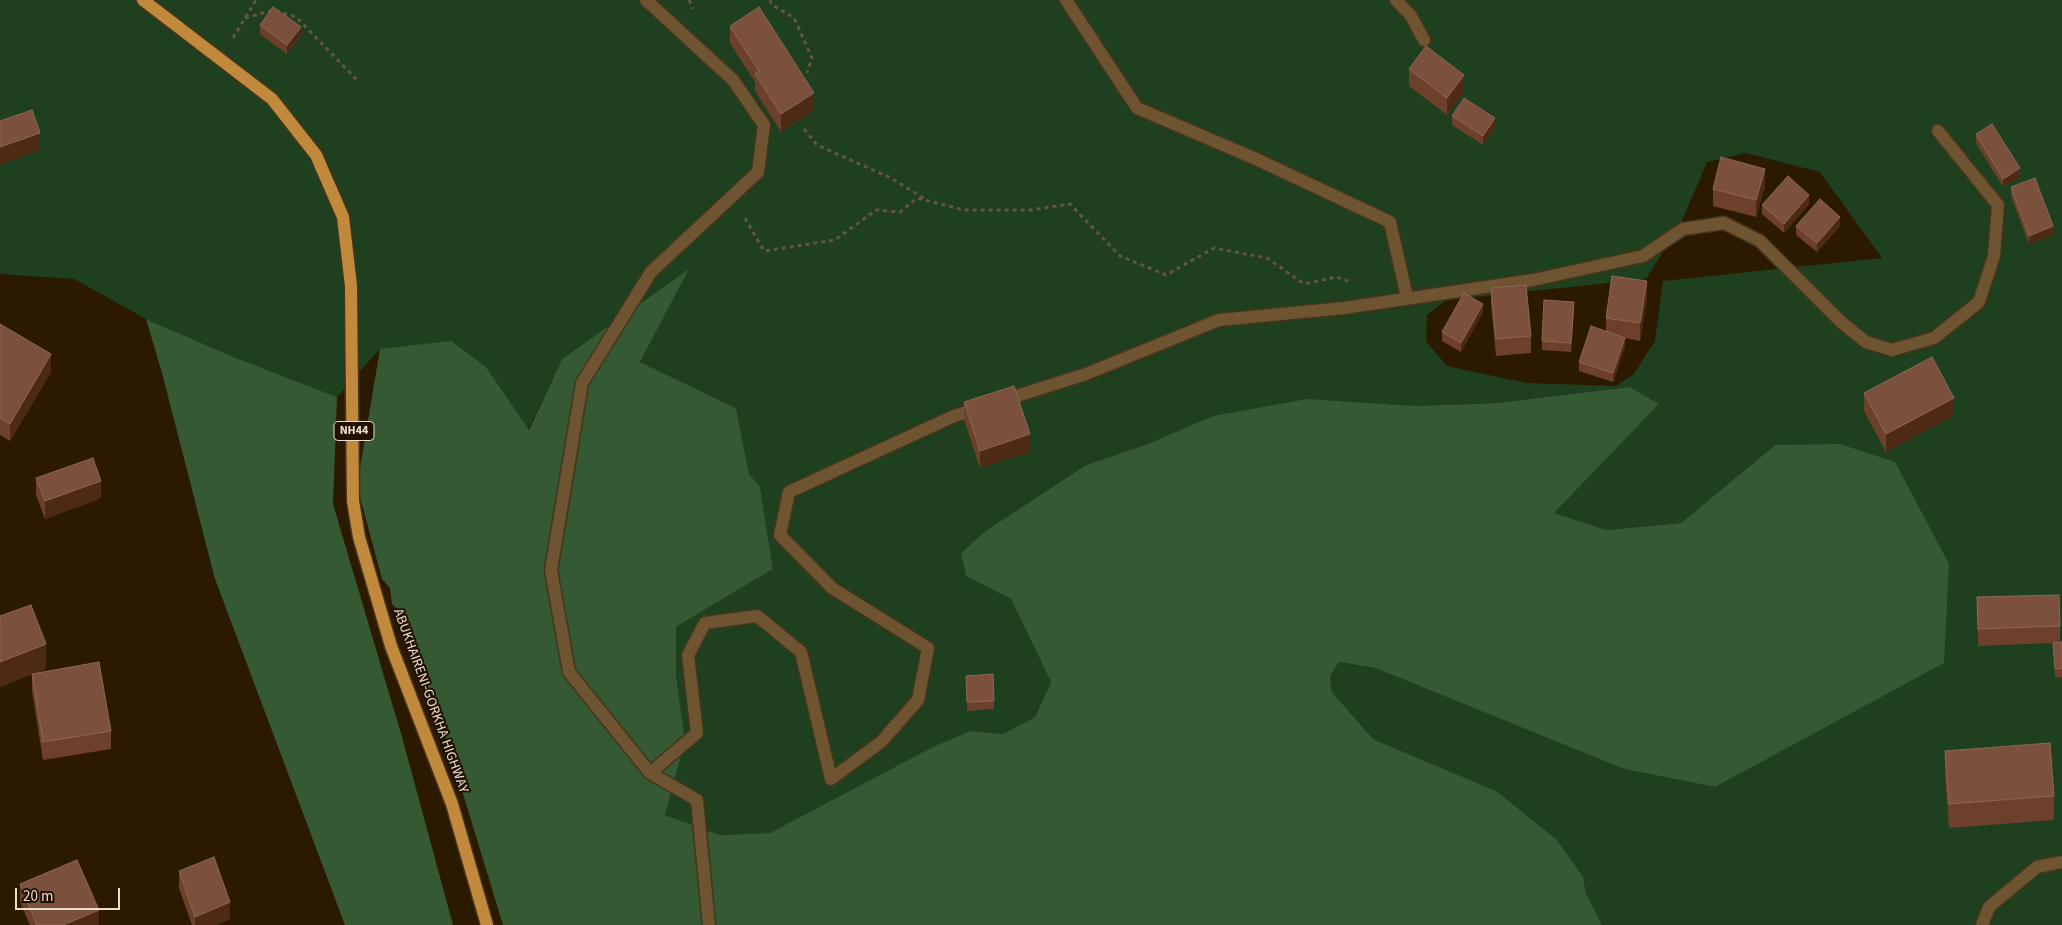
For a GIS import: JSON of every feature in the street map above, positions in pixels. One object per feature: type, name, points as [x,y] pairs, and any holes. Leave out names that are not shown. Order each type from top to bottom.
[{"type":"main road","name":"ABUKHAIRENI-GORKHA HIGHWAY","points":[[143,0],[272,99],[316,155],[343,217],[351,286],[353,501],[359,537],[391,646],[452,804],[487,925]]},
{"type":"street","points":[[646,0],[733,80],[764,125],[758,172],[651,272],[582,383],[551,570],[569,672],[650,773],[698,800],[709,925]]},
{"type":"street","points":[[1066,0],[1138,108],[1256,159],[1390,222],[1407,297]]},
{"type":"street","points":[[1396,0],[1411,16],[1424,40]]},
{"type":"street","points":[[650,773],[697,733],[688,655],[705,623],[757,616],[801,652],[831,779],[881,742],[918,700],[928,648],[832,588],[780,535],[789,492],[954,416],[1086,374],[1219,320],[1344,308],[1407,297],[1533,280],[1643,256],[1683,229],[1724,223],[1760,241],[1841,322],[1866,342],[1892,350],[1934,338],[1979,302],[1994,256],[1998,205],[1938,131]]},
{"type":"street","points":[[1982,925],[1989,907],[2037,867],[2062,862]]},
{"type":"path","points":[[220,60],[256,0]]},
{"type":"path","points":[[770,0],[771,4],[794,18],[812,58],[807,73]]},
{"type":"path","points":[[245,18],[274,10],[296,17],[357,80]]},
{"type":"path","points":[[804,129],[817,145],[891,178],[928,201]]},
{"type":"path","points":[[732,196],[764,252],[835,240],[876,210],[900,212],[917,198],[964,210],[1031,210],[1070,204],[1120,256],[1166,275],[1214,248],[1267,258],[1304,284],[1336,278],[1354,282]]},
{"type":"green space","points":[[0,0],[2062,0],[2062,925],[1602,925],[1586,893],[1583,877],[1496,791],[1373,739],[1332,692],[1330,676],[1339,662],[1375,668],[1624,769],[1715,787],[1863,705],[1775,445],[1681,523],[1606,530],[1553,513],[1659,404],[1630,387],[1496,403],[1414,406],[1148,444],[1086,465],[984,532],[961,553],[1000,592],[1011,599],[1051,682],[1035,717],[1003,734],[971,731],[770,833],[720,835],[665,815],[685,742],[676,674],[676,627],[773,569],[760,487],[749,475],[736,408],[640,362],[688,270],[562,359],[528,430],[486,367],[380,349],[337,397],[236,358],[146,319],[74,279],[0,274]],"holes":[[[1746,153],[1820,172],[1882,258],[1663,281],[1655,341],[1633,375],[1616,386],[1526,383],[1447,366],[1426,341],[1427,315],[1446,300],[1646,279],[1681,223],[1707,162]]]},
{"type":"green space","points":[[689,269],[640,362],[736,408],[749,474],[760,487],[773,569],[676,627],[676,674],[685,742],[665,815],[720,835],[770,833],[933,747],[971,731],[1003,734],[1035,717],[1051,682],[1011,599],[966,576],[961,553],[984,532],[1086,465],[1148,444],[1213,416],[1307,399],[1414,406],[1496,403],[1630,387],[1659,404],[1554,513],[1606,530],[1681,523],[1775,445],[1840,444],[1895,462],[1949,564],[1944,663],[1715,787],[1624,769],[1375,668],[1339,662],[1330,676],[1332,692],[1373,739],[1496,791],[1557,840],[1583,877],[1586,893],[1602,925],[503,925],[442,725],[412,648],[403,614],[392,604],[390,588],[382,579],[357,486],[380,349],[451,341],[486,367],[529,430],[562,359]]},
{"type":"green space","points":[[146,319],[236,358],[337,397],[333,504],[402,737],[453,925],[345,925],[215,579],[162,373]]},
{"type":"building","points":[[273,7],[301,27],[287,45],[260,25]]},
{"type":"building","points":[[759,7],[814,93],[781,114],[755,74],[759,71],[730,26]]},
{"type":"building","points":[[1426,46],[1464,75],[1447,98],[1409,69]]},
{"type":"building","points":[[1464,98],[1495,118],[1483,136],[1452,116]]},
{"type":"building","points":[[32,110],[40,133],[0,147],[0,121]]},
{"type":"building","points":[[1992,124],[2020,168],[2003,179],[1976,134]]},
{"type":"building","points":[[1721,157],[1765,169],[1756,200],[1713,189]]},
{"type":"building","points":[[1788,176],[1809,195],[1784,224],[1762,205]]},
{"type":"building","points":[[2035,178],[2053,226],[2029,236],[2011,187]]},
{"type":"building","points":[[1820,199],[1840,217],[1817,243],[1796,226]]},
{"type":"building","points":[[1612,276],[1647,281],[1640,323],[1606,318]]},
{"type":"building","points":[[1526,285],[1531,336],[1496,339],[1491,288]]},
{"type":"building","points":[[1464,293],[1483,304],[1461,343],[1442,332]]},
{"type":"building","points":[[1544,300],[1574,302],[1571,343],[1542,341]]},
{"type":"building","points":[[0,324],[51,354],[10,424],[0,418]]},
{"type":"building","points":[[1591,326],[1625,338],[1613,373],[1579,362]]},
{"type":"building","points":[[1932,357],[1954,398],[1886,434],[1864,393]]},
{"type":"building","points":[[1014,386],[1030,434],[980,451],[964,402]]},
{"type":"building","points":[[93,458],[101,481],[45,501],[36,478]]},
{"type":"building","points":[[2059,595],[2060,626],[1978,629],[1977,597]]},
{"type":"building","points":[[31,605],[46,644],[0,662],[0,616]]},
{"type":"building","points":[[2062,642],[2062,668],[2055,669],[2053,643]]},
{"type":"building","points":[[99,662],[111,731],[43,742],[32,674]]},
{"type":"building","points":[[993,674],[994,701],[967,702],[966,676]]},
{"type":"building","points":[[2050,743],[2054,796],[1949,804],[1945,751]]},
{"type":"building","points":[[214,857],[230,902],[195,917],[179,871]]},
{"type":"building","points":[[77,860],[99,910],[63,925],[37,925],[20,884]]}]
